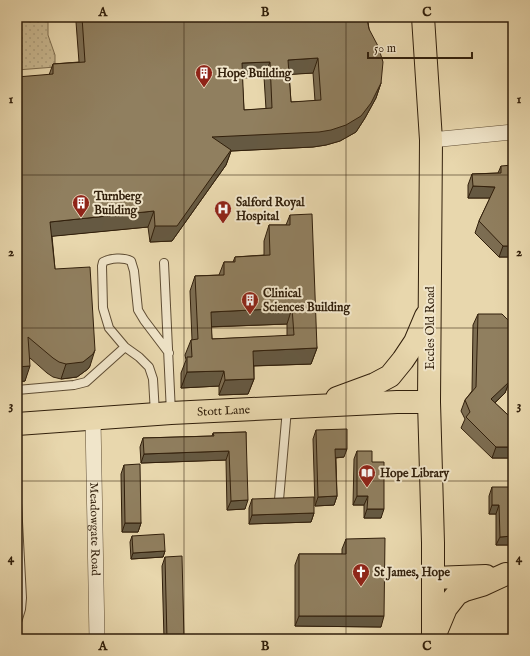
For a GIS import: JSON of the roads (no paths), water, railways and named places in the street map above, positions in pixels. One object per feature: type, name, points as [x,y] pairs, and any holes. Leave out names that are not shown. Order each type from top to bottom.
[{"type":"main road","name":"Eccles Old Road","points":[[423,17],[431,140],[429,402],[433,639]]},
{"type":"main road","points":[[316,406],[369,386],[390,376],[415,342],[430,307]]},
{"type":"main road","name":"Stott Lane","points":[[17,424],[163,414],[397,402],[429,402]]},
{"type":"main road","points":[[433,578],[509,574]]},
{"type":"main road","points":[[433,639],[446,608],[457,594],[509,574]]},
{"type":"street","points":[[431,140],[513,132]]},
{"type":"street","name":"Meadowgate Road","points":[[93,419],[97,639]]},
{"type":"lane","points":[[163,414],[149,367],[139,357],[125,347],[109,328],[103,308],[103,262],[108,259],[127,259],[131,261],[134,271],[138,310],[169,353]]},
{"type":"lane","points":[[163,414],[169,353],[164,263]]},
{"type":"lane","points":[[17,390],[74,385],[86,382],[125,347]]},
{"type":"lane","points":[[279,500],[287,408]]},
{"type":"lane","points":[[17,503],[22,598],[21,609],[17,622]]},
{"type":"place","name":"Hope Building","points":[[204,88]]},
{"type":"place","name":"Turnberg Building","points":[[81,218]]},
{"type":"place","name":"Salford Royal Hospital","points":[[223,224]]},
{"type":"place","name":"Clinical Sciences Building","points":[[250,315]]},
{"type":"place","name":"Hope Library","points":[[367,488]]},
{"type":"place","name":"St James, Hope","points":[[361,587]]}]
